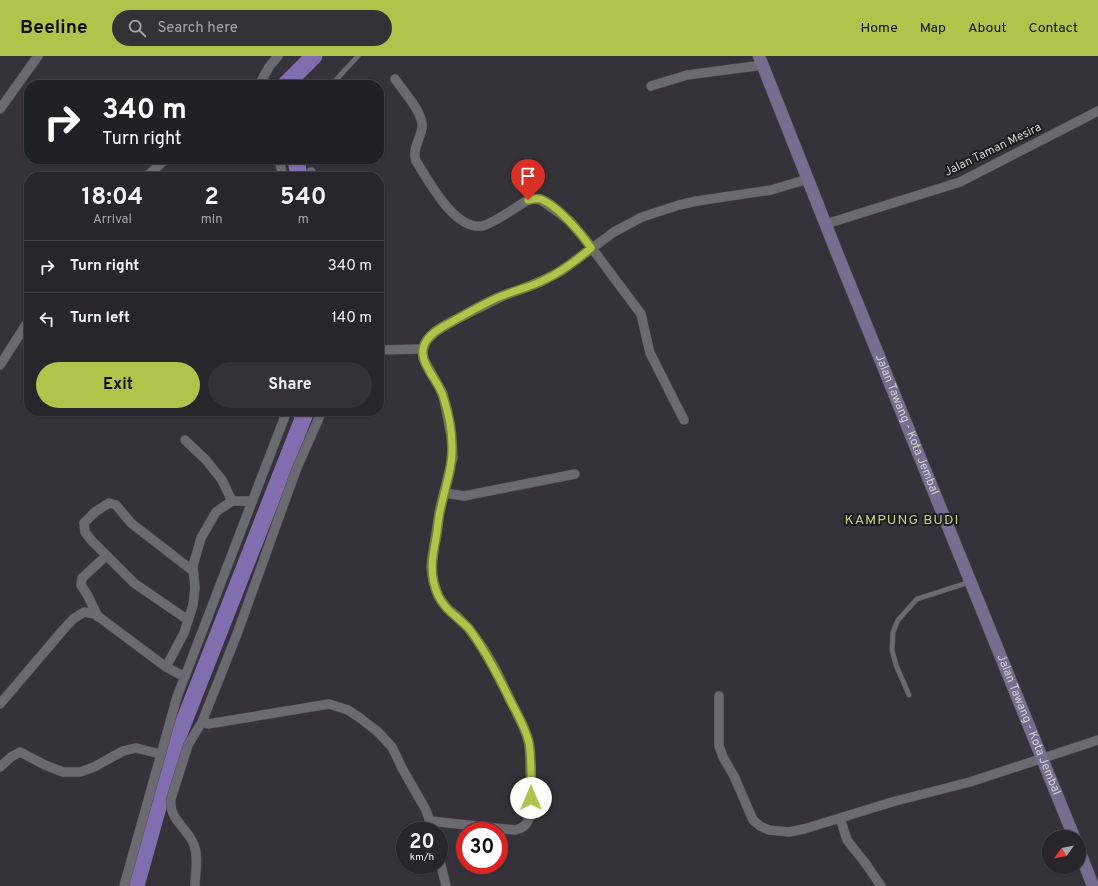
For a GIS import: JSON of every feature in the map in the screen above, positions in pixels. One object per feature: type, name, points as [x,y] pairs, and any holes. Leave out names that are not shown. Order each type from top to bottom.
[{"type":"main road","name":"Jalan Tawang - Kota Jembal","points":[[761,60],[1071,830]]},
{"type":"main road","points":[[1086,868],[1093,886]]},
{"type":"street","points":[[0,109],[38,56]]},
{"type":"street","points":[[262,80],[269,67],[278,56]]},
{"type":"street","points":[[651,86],[687,75],[761,60]]},
{"type":"street","points":[[395,79],[417,110],[420,119],[422,127],[414,155],[416,161],[450,211],[460,220],[469,225],[481,226],[534,198],[542,200],[570,221],[641,314],[650,353],[684,420]]},
{"type":"street","name":"Jalan Taman Mesira","points":[[826,224],[960,182],[1071,126],[1098,110]]},
{"type":"street","points":[[152,172],[160,164]]},
{"type":"street","points":[[202,722],[208,724],[329,704],[348,710],[360,718],[378,732],[392,747],[403,770],[426,810],[430,821],[515,830],[520,829],[526,824],[531,811],[530,760],[529,743],[524,728],[485,650],[458,616],[448,609],[438,596],[433,580],[431,567],[432,558],[440,508],[452,457],[452,441],[443,394],[423,358],[423,349],[427,340],[436,331],[507,294],[545,280],[560,272],[614,232],[657,211],[697,201],[771,190],[808,179]]},
{"type":"street","points":[[0,365],[24,328]]},
{"type":"street","points":[[384,350],[423,349]]},
{"type":"street","points":[[124,886],[173,710],[285,416]]},
{"type":"street","points":[[195,886],[195,846],[173,815],[170,805],[188,745],[202,722],[236,634],[293,477],[320,416]]},
{"type":"street","points":[[185,440],[206,460],[222,480],[232,501]]},
{"type":"street","points":[[444,493],[464,496],[575,474]]},
{"type":"street","points":[[166,667],[184,634],[193,605],[193,566],[201,538],[216,512],[232,501],[252,501]]},
{"type":"street","points":[[188,620],[134,583],[106,556],[85,532],[84,523],[95,512],[109,504],[116,504],[131,523],[193,571]]},
{"type":"street","points":[[98,617],[81,585],[82,578],[106,556]]},
{"type":"street","points":[[0,704],[73,619],[84,612],[95,614],[166,667],[185,677]]},
{"type":"street","points":[[719,696],[719,746],[723,757],[734,776],[754,820],[760,826],[769,830],[789,832],[804,829],[892,802],[970,782],[1098,740]]},
{"type":"street","points":[[0,767],[11,757],[20,752],[45,765],[63,772],[80,772],[94,767],[123,751],[136,748],[160,754]]},
{"type":"street","points":[[840,818],[847,840],[881,886]]},
{"type":"street","points":[[443,874],[446,886]]},
{"type":"lane","points":[[336,80],[358,56]]},
{"type":"lane","points":[[909,695],[896,665],[892,650],[893,632],[898,620],[917,599],[972,582]]},
{"type":"waterway","points":[[290,80],[314,56]]},
{"type":"waterway","points":[[297,164],[298,172]]},
{"type":"waterway","points":[[136,886],[177,739],[304,416]]},
{"type":"district","name":"KAMPUNG BUDI","points":[[902,520]]},
{"type":"route","points":[[528,200],[534,198],[542,200],[552,207],[570,221],[591,248],[553,276],[483,305],[436,331],[427,340],[423,349],[423,358],[443,394],[452,441],[452,457],[449,475],[440,508],[432,558],[431,567],[433,580],[438,596],[448,609],[458,616],[485,650],[524,728],[529,743],[530,752],[531,798]]}]
